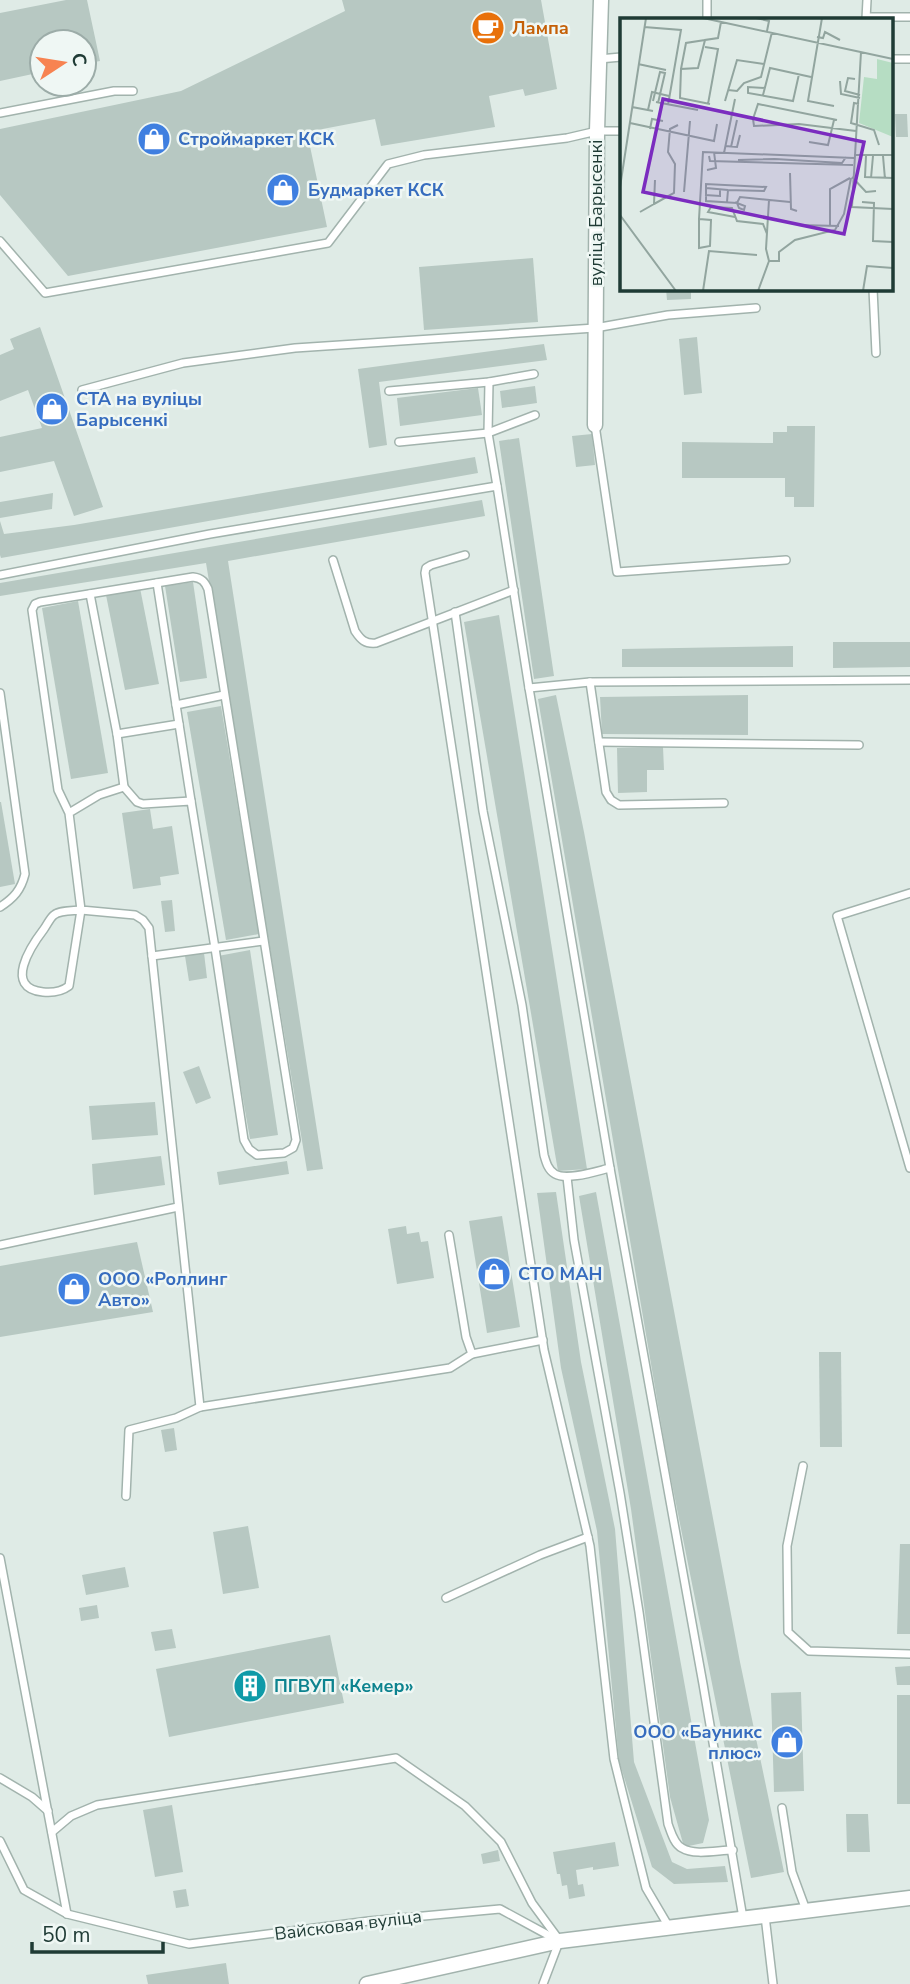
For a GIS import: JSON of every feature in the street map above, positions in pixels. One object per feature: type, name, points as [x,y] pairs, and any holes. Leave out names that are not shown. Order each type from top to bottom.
[{"type":"street","name":"вуліца Барысенкі","points":[[595,425],[598,60],[601,0]]},
{"type":"street","points":[[367,1984],[560,1941],[910,1898]]},
{"type":"lane","points":[[707,0],[707,18]]},
{"type":"lane","points":[[867,0],[867,18],[910,16]]},
{"type":"lane","points":[[598,60],[620,57]]},
{"type":"lane","points":[[892,59],[910,59]]},
{"type":"lane","points":[[0,113],[114,90],[133,91]]},
{"type":"lane","points":[[0,241],[45,293],[328,243],[388,164],[424,155],[567,138],[597,131],[620,131]]},
{"type":"lane","points":[[873,290],[876,352]]},
{"type":"lane","points":[[82,390],[183,363],[295,348],[595,328],[668,315],[756,308]]},
{"type":"lane","points":[[389,391],[489,382],[534,374]]},
{"type":"lane","points":[[489,382],[488,433],[529,688],[610,1168],[743,1918]]},
{"type":"lane","points":[[399,442],[488,433],[536,415]]},
{"type":"lane","points":[[595,425],[617,572],[786,560]]},
{"type":"lane","points":[[0,575],[210,534],[497,486]]},
{"type":"lane","points":[[465,555],[431,565],[426,568],[425,573],[543,1340],[587,1537],[614,1759],[646,1888],[670,1927]]},
{"type":"lane","points":[[333,560],[355,631],[360,639],[368,643],[376,643],[514,590]]},
{"type":"lane","points":[[157,583],[244,1140],[249,1149],[257,1155],[284,1153],[293,1148],[296,1139],[208,589],[205,582],[199,578],[193,577],[40,602],[35,604],[32,610],[58,790],[69,813],[80,910],[69,986],[51,993],[32,991],[25,984],[22,975],[24,961],[54,915],[80,910],[135,915],[149,928],[200,1407]]},
{"type":"lane","points":[[90,594],[117,734],[124,787],[137,802],[143,804],[191,801]]},
{"type":"lane","points":[[455,612],[482,811],[522,1005],[544,1155],[552,1172],[567,1177],[610,1168]]},
{"type":"lane","points":[[529,688],[590,682],[910,680]]},
{"type":"lane","points":[[590,682],[606,792],[611,800],[619,805],[724,803]]},
{"type":"lane","points":[[0,693],[25,874],[21,887],[11,900],[0,907]]},
{"type":"lane","points":[[176,705],[224,695]]},
{"type":"lane","points":[[117,734],[179,724]]},
{"type":"lane","points":[[599,742],[859,745]]},
{"type":"lane","points":[[69,813],[99,795],[124,787]]},
{"type":"lane","points":[[910,892],[837,916],[910,1168]]},
{"type":"lane","points":[[152,956],[263,941]]},
{"type":"lane","points":[[567,1177],[574,1240],[635,1587],[668,1824],[675,1841],[682,1848],[697,1852],[733,1850]]},
{"type":"lane","points":[[0,1245],[178,1207]]},
{"type":"lane","points":[[449,1235],[466,1337],[472,1354]]},
{"type":"lane","points":[[126,1496],[129,1430],[176,1418],[200,1407],[450,1368],[472,1354],[543,1340]]},
{"type":"lane","points":[[803,1466],[787,1546],[788,1632],[809,1651],[910,1654]]},
{"type":"lane","points":[[446,1598],[540,1555],[587,1537]]},
{"type":"lane","points":[[0,1558],[67,1914]]},
{"type":"lane","points":[[52,1832],[71,1816],[97,1805],[396,1758],[465,1805],[501,1842],[532,1903],[560,1941],[543,1984]]},
{"type":"lane","points":[[0,1778],[32,1797],[48,1811]]},
{"type":"lane","points":[[782,1808],[792,1872],[806,1911]]},
{"type":"lane","name":"Вайсковая вуліца","points":[[0,1841],[24,1890],[50,1906],[67,1914],[189,1944],[369,1921],[500,1909],[560,1941]]},
{"type":"lane","points":[[765,1916],[773,1984]]},
{"type":"building","points":[[66,0],[87,0],[93,28],[28,28],[28,75],[0,81],[0,13]]},
{"type":"building","name":"Строймаркет КСК","points":[[342,0],[541,0],[557,89],[525,96],[523,89],[489,96],[495,127],[381,146],[375,119],[307,132],[327,227],[68,276],[0,195],[0,129],[181,91],[345,11]]},
{"type":"building","points":[[895,114],[907,114],[908,137],[896,137]]},
{"type":"building","points":[[533,258],[538,322],[424,330],[419,267]]},
{"type":"building","points":[[666,290],[691,290],[691,299],[667,300]]},
{"type":"building","name":"СТА на вуліцы Барысенкі","points":[[40,327],[103,507],[74,516],[54,461],[0,472],[0,437],[42,428],[28,390],[0,401],[0,355],[14,349],[10,339]]},
{"type":"building","points":[[697,337],[702,393],[684,395],[679,339]]},
{"type":"building","points":[[544,344],[547,360],[379,382],[387,445],[369,448],[358,369]]},
{"type":"building","points":[[535,386],[537,403],[502,408],[500,391]]},
{"type":"building","points":[[478,388],[482,415],[400,426],[397,398]]},
{"type":"building","points":[[787,426],[815,426],[814,507],[794,507],[794,497],[785,497],[785,478],[682,478],[682,442],[773,443],[773,432],[787,432]]},
{"type":"building","points":[[592,434],[595,465],[576,467],[572,436]]},
{"type":"building","points":[[519,438],[554,676],[534,679],[499,441]]},
{"type":"building","points":[[475,457],[478,473],[1,558],[0,555],[0,521],[4,534],[74,525]]},
{"type":"building","points":[[53,493],[52,509],[0,518],[0,502]]},
{"type":"building","points":[[482,500],[485,516],[228,561],[323,1169],[307,1171],[206,563],[0,596],[0,583]]},
{"type":"building","points":[[193,582],[207,678],[180,682],[165,586]]},
{"type":"building","points":[[140,588],[159,684],[125,690],[106,595]]},
{"type":"building","points":[[78,601],[108,773],[71,779],[42,608]]},
{"type":"building","points":[[499,615],[587,1169],[558,1171],[464,622]]},
{"type":"building","points":[[833,642],[910,642],[910,667],[833,668]]},
{"type":"building","points":[[793,646],[793,667],[622,667],[622,649]]},
{"type":"building","points":[[556,695],[740,1662],[784,1872],[751,1878],[668,1464],[538,699]]},
{"type":"building","points":[[748,695],[748,735],[602,734],[600,697]]},
{"type":"building","points":[[221,706],[259,934],[226,940],[187,712]]},
{"type":"building","points":[[663,747],[664,770],[647,770],[647,792],[618,793],[617,748]]},
{"type":"building","points":[[0,802],[15,884],[0,887]]},
{"type":"building","points":[[150,809],[153,829],[172,826],[179,874],[160,877],[161,885],[133,889],[122,813]]},
{"type":"building","points":[[172,900],[175,931],[165,932],[161,901]]},
{"type":"building","points":[[250,950],[278,1135],[250,1139],[218,956]]},
{"type":"building","points":[[204,953],[207,978],[189,981],[185,956]]},
{"type":"building","points":[[199,1066],[211,1098],[196,1104],[183,1072]]},
{"type":"building","points":[[155,1102],[158,1135],[92,1140],[89,1106]]},
{"type":"building","points":[[161,1156],[165,1185],[94,1195],[92,1164]]},
{"type":"building","points":[[287,1161],[289,1174],[219,1185],[217,1172]]},
{"type":"building","points":[[556,1192],[581,1362],[615,1529],[634,1762],[672,1862],[687,1869],[725,1866],[728,1882],[674,1884],[652,1867],[619,1761],[597,1531],[561,1368],[537,1193]]},
{"type":"building","points":[[596,1192],[709,1820],[703,1843],[684,1847],[670,1797],[631,1509],[579,1196]]},
{"type":"building","name":"СТО МАН","points":[[502,1216],[520,1327],[487,1333],[469,1221]]},
{"type":"building","points":[[406,1226],[407,1234],[419,1232],[421,1242],[428,1241],[434,1278],[397,1284],[388,1229]]},
{"type":"building","name":"ООО «Роллинг Авто»","points":[[137,1242],[153,1312],[0,1337],[0,1266]]},
{"type":"building","points":[[819,1352],[841,1352],[842,1447],[820,1447]]},
{"type":"building","points":[[174,1428],[177,1450],[165,1452],[161,1430]]},
{"type":"building","points":[[248,1526],[259,1588],[223,1594],[213,1532]]},
{"type":"building","points":[[900,1544],[910,1544],[910,1634],[897,1634]]},
{"type":"building","points":[[125,1567],[129,1587],[86,1595],[82,1575]]},
{"type":"building","points":[[97,1605],[99,1618],[81,1621],[79,1608]]},
{"type":"building","points":[[172,1629],[176,1648],[155,1651],[151,1632]]},
{"type":"building","name":"ПГВУП «Кемер»","points":[[330,1635],[344,1703],[169,1737],[156,1669]]},
{"type":"building","points":[[910,1666],[910,1685],[897,1685],[895,1667]]},
{"type":"building","name":"ООО «Бауникс плюс»","points":[[801,1692],[804,1791],[774,1792],[771,1693]]},
{"type":"building","points":[[897,1695],[910,1695],[910,1804],[897,1804]]},
{"type":"building","points":[[172,1805],[183,1872],[155,1877],[143,1810]]},
{"type":"building","points":[[846,1814],[868,1814],[870,1852],[847,1852]]},
{"type":"building","points":[[615,1842],[619,1866],[576,1870],[578,1885],[583,1884],[585,1896],[569,1899],[567,1885],[562,1886],[560,1874],[557,1874],[553,1852]]},
{"type":"building","points":[[498,1850],[500,1861],[483,1864],[481,1854]]},
{"type":"building","points":[[186,1889],[189,1906],[176,1908],[173,1891]]},
{"type":"building","points":[[226,1963],[229,1984],[148,1984],[146,1975]]},
{"type":"place","name":"Лампа","points":[[488,28]]},
{"type":"place","name":"Строймаркет КСК","points":[[154,139]]},
{"type":"place","name":"Будмаркет КСК","points":[[283,190]]},
{"type":"place","name":"СТА на вуліцы Барысенкі","points":[[52,409]]},
{"type":"place","name":"СТО МАН","points":[[494,1274]]},
{"type":"place","name":"ООО «Роллинг Авто»","points":[[74,1289]]},
{"type":"place","name":"ПГВУП «Кемер»","points":[[250,1686]]},
{"type":"place","name":"ООО «Бауникс плюс»","points":[[787,1742]]}]
